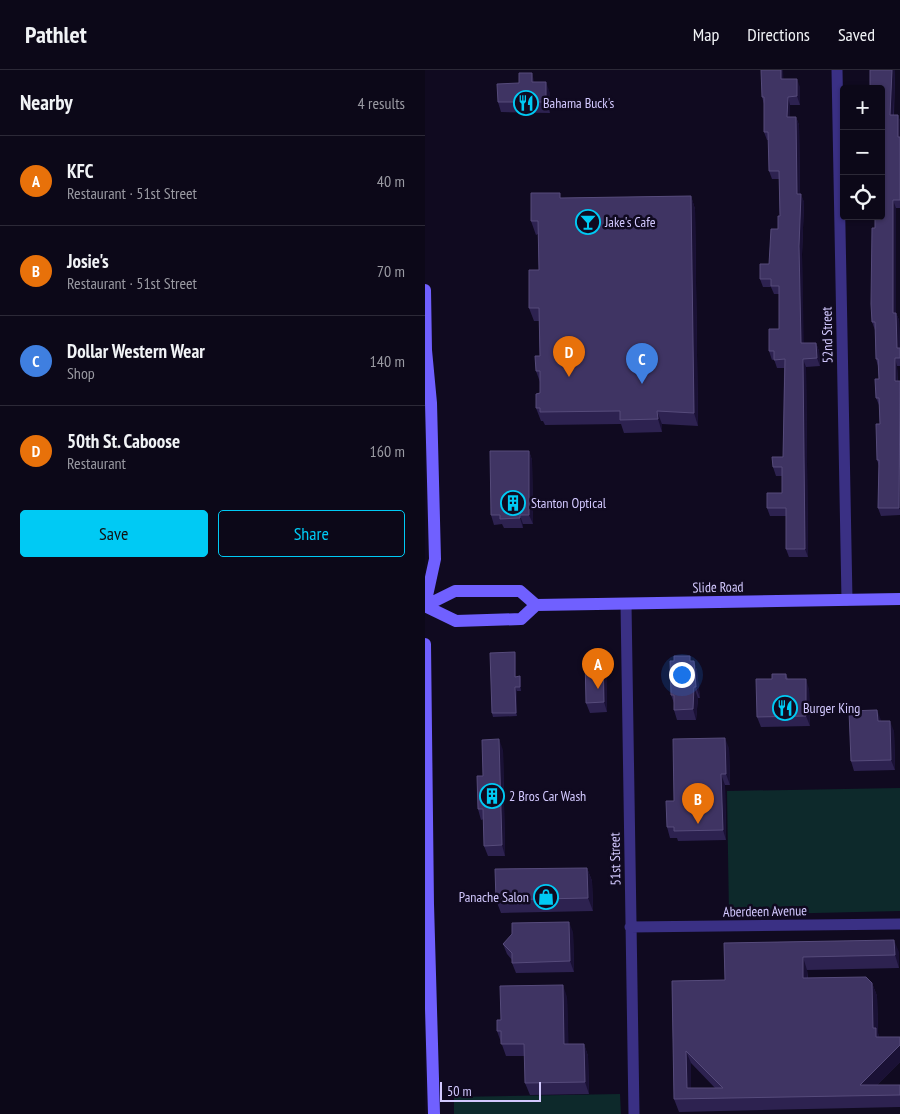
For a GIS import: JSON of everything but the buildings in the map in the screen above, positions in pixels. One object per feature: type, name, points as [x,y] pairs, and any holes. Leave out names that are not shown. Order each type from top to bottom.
[{"type":"main road","points":[[425,290],[426,350],[431,403],[435,559],[425,606]]},
{"type":"main road","points":[[455,591],[520,591],[536,605],[521,619],[456,621],[425,606],[455,591]]},
{"type":"main road","name":"Slide Road","points":[[536,605],[900,599]]},
{"type":"main road","points":[[425,644],[427,895],[434,1114]]},
{"type":"street","name":"52nd Street","points":[[837,70],[847,600]]},
{"type":"street","name":"51st Street","points":[[626,604],[634,1114]]},
{"type":"street","name":"Aberdeen Avenue","points":[[630,927],[900,924]]},
{"type":"green space","points":[[900,788],[900,911],[729,915],[727,791]]},
{"type":"green space","points":[[620,1094],[621,1114],[454,1114],[454,1097]]},
{"type":"place","name":"Bahama Buck's","points":[[526,103]]},
{"type":"place","name":"Jake's Cafe","points":[[588,222]]},
{"type":"place","name":"50th St. Caboose","points":[[569,377]]},
{"type":"place","name":"Dollar Western Wear","points":[[642,384]]},
{"type":"place","name":"Stanton Optical","points":[[513,503]]},
{"type":"place","name":"KFC","points":[[598,689]]},
{"type":"place","name":"Burger King","points":[[785,708]]},
{"type":"place","name":"2 Bros Car Wash","points":[[492,796]]},
{"type":"place","name":"Josie's","points":[[698,824]]},
{"type":"place","name":"Panache Salon","points":[[546,897]]}]
